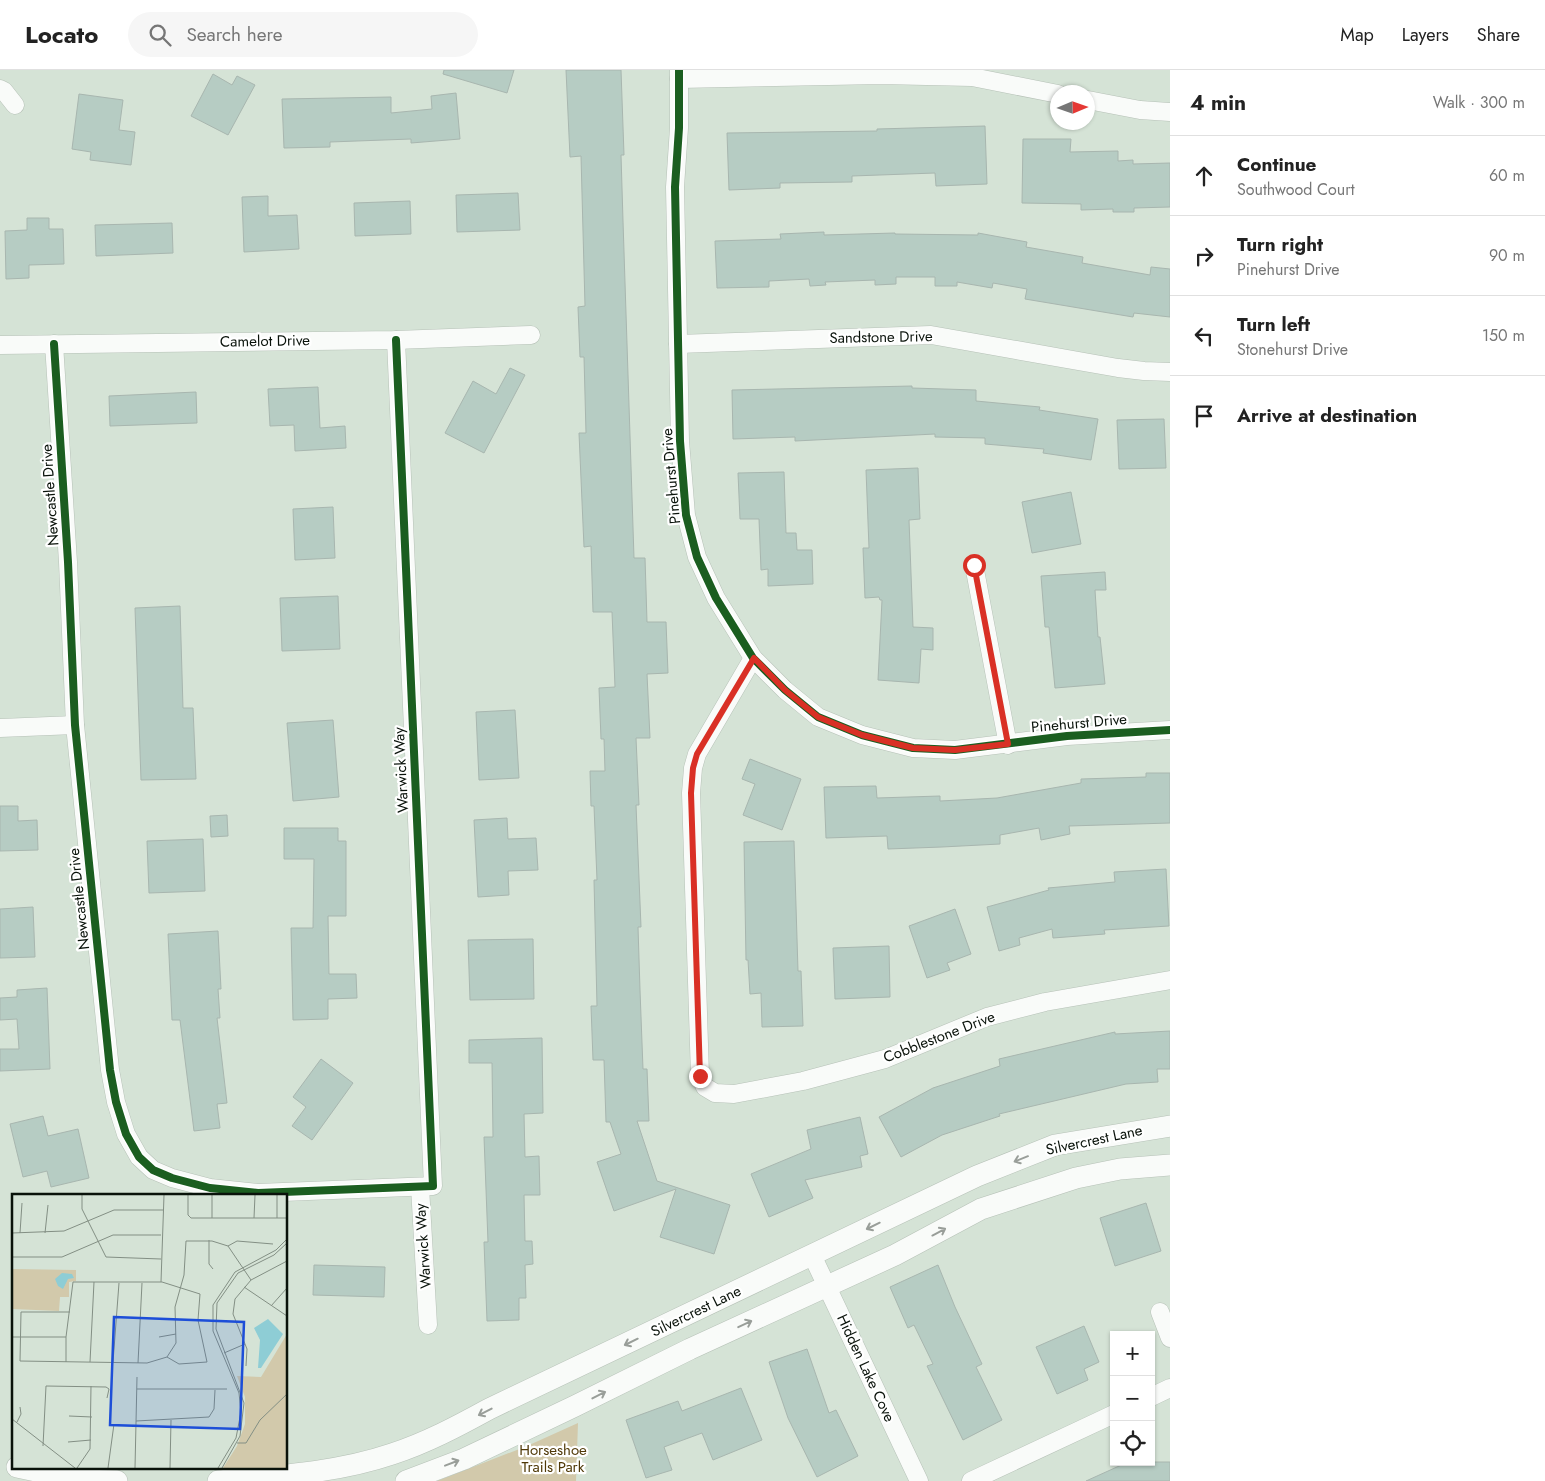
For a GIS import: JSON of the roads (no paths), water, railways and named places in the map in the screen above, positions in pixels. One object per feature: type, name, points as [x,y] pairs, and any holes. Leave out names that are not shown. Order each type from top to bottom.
[{"type":"street","points":[[679,74],[972,77],[1050,92]]},
{"type":"street","name":"Pinehurst Drive","points":[[679,74],[679,128],[675,187],[680,441],[686,515],[697,557],[716,598],[754,658],[785,690],[818,717],[862,735],[913,748],[955,750],[1067,736],[1170,730]]},
{"type":"street","points":[[0,89],[4,91],[14,105]]},
{"type":"street","points":[[1095,101],[1140,110],[1170,112]]},
{"type":"street","name":"Sandstone Drive","points":[[678,344],[931,334],[1118,368],[1170,372]]},
{"type":"street","name":"Camelot Drive","points":[[0,345],[396,340],[531,335]]},
{"type":"street","name":"Warwick Way","points":[[396,340],[433,1186],[420,1187],[428,1324]]},
{"type":"street","name":"Newcastle Drive","points":[[54,344],[67,552],[75,726],[110,1070],[116,1102],[126,1134],[139,1157],[153,1170],[172,1178],[210,1188],[258,1193],[420,1187]]},
{"type":"street","points":[[974,565],[1008,744]]},
{"type":"street","name":"Cobblestone Drive","points":[[754,658],[697,754],[693,768],[691,793],[700,1076],[705,1087],[715,1093],[734,1094],[803,1081],[885,1059],[987,1017],[1045,1002],[1170,980]]},
{"type":"street","points":[[0,728],[75,726]]},
{"type":"street","name":"Silvercrest Lane","points":[[218,1481],[292,1475],[348,1465],[391,1454],[443,1434],[498,1405],[977,1176],[1055,1145],[1170,1126]]},
{"type":"street","name":"Silvercrest Lane","points":[[406,1481],[480,1452],[690,1349],[895,1256],[981,1209],[1076,1178],[1120,1169],[1170,1165]]},
{"type":"street","name":"Hidden Lake Cove","points":[[812,1255],[919,1481]]},
{"type":"street","points":[[1160,1312],[1170,1338]]},
{"type":"street","points":[[1155,1395],[1170,1388]]},
{"type":"street","points":[[972,1481],[1110,1416]]},
{"type":"street","points":[[20,1468],[79,1480],[117,1481]]},
{"type":"park label","name":"Horseshoe Trails Park","points":[[553,1458]]}]
